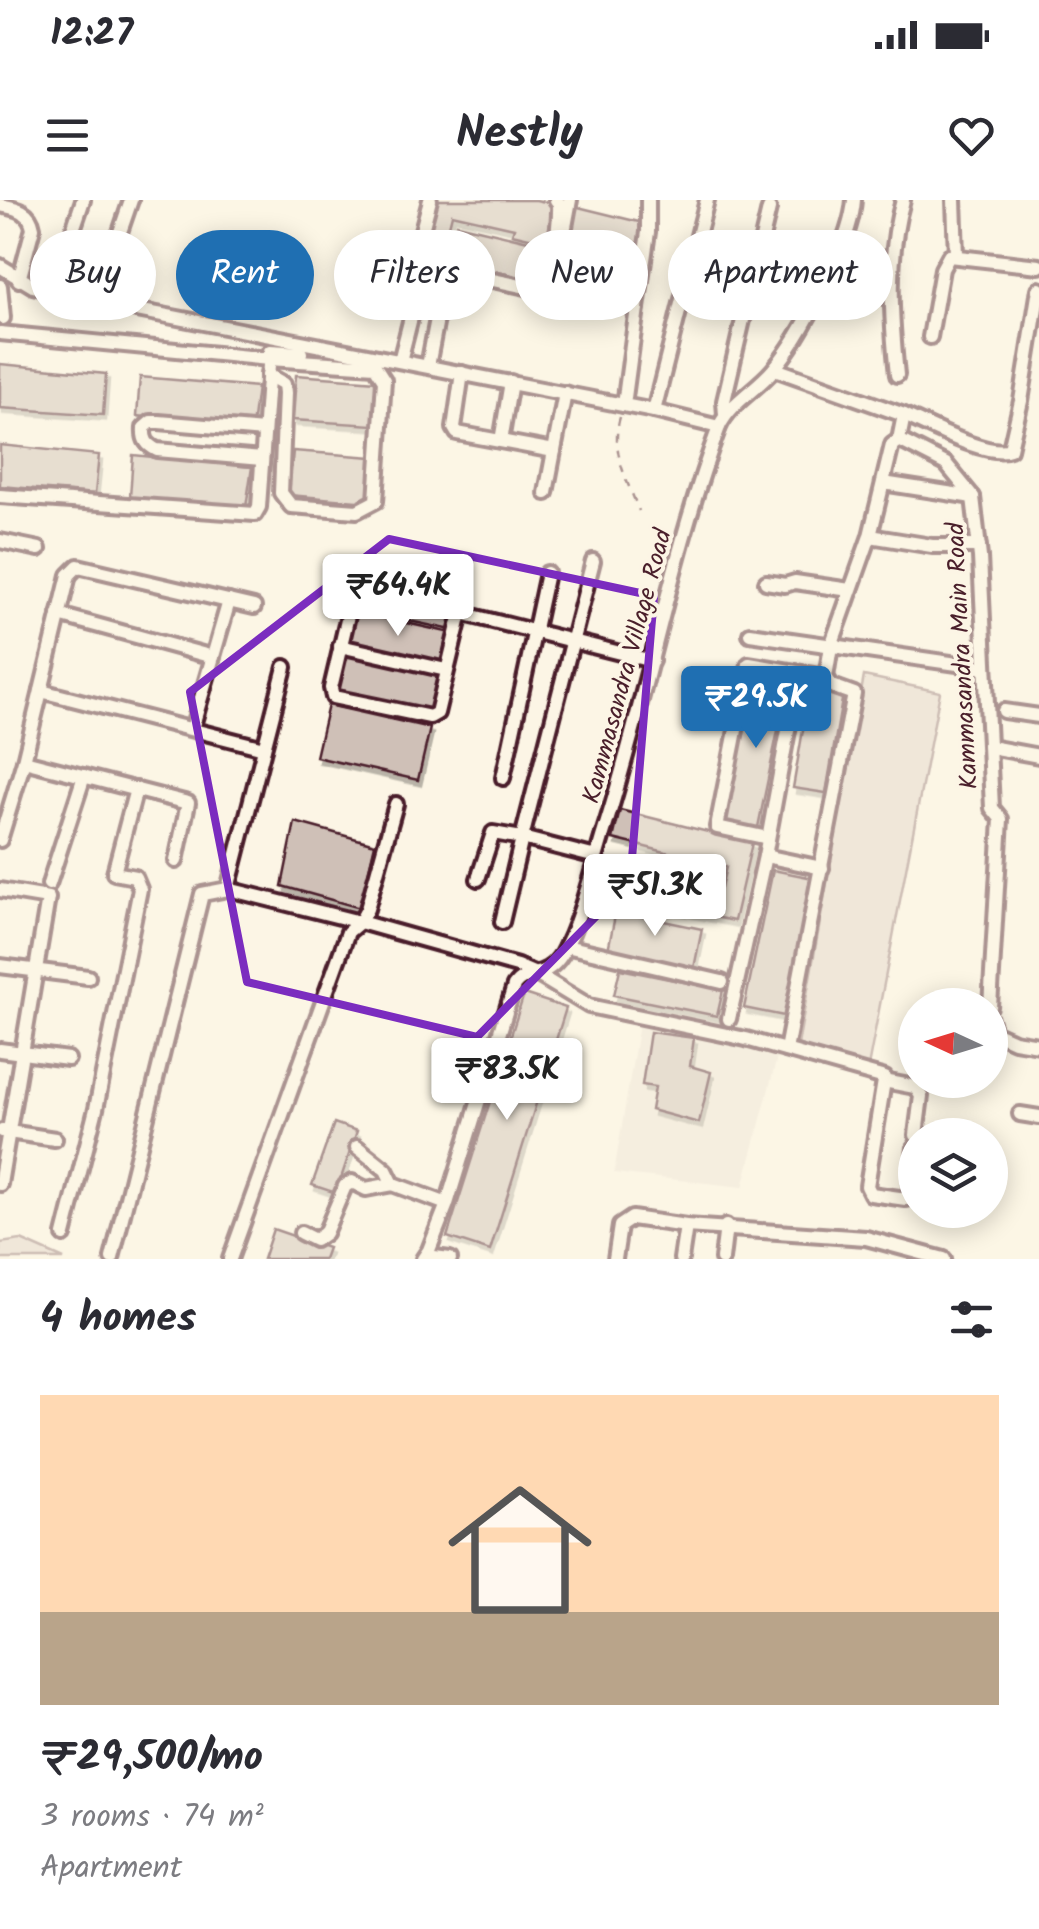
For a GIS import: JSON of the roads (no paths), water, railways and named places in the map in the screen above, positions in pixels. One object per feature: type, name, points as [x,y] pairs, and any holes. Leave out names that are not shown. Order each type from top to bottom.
[{"type":"street","points":[[74,230],[84,200]]},
{"type":"street","points":[[121,230],[131,200]]},
{"type":"street","points":[[400,361],[423,270],[419,242],[430,200]]},
{"type":"street","points":[[428,366],[445,277],[456,271],[526,287],[538,286],[560,221],[556,200]]},
{"type":"street","points":[[563,230],[570,200]]},
{"type":"street","points":[[648,200],[648,230]]},
{"type":"street","points":[[654,410],[707,200]]},
{"type":"street","name":"Kammasandra Village Road","points":[[424,1258],[446,1204],[514,986],[522,977],[538,975],[553,965],[566,946],[596,857],[677,558],[722,421],[775,368],[808,315],[847,235],[854,200]]},
{"type":"street","points":[[897,375],[890,310],[903,200]]},
{"type":"street","points":[[954,200],[956,255]]},
{"type":"street","points":[[0,206],[22,210],[32,219],[19,280]]},
{"type":"street","points":[[156,314],[722,421],[770,210]]},
{"type":"street","points":[[930,337],[945,260],[956,255],[1039,266]]},
{"type":"street","points":[[0,266],[30,284]]},
{"type":"street","points":[[0,286],[3,318]]},
{"type":"street","points":[[775,368],[979,446],[999,452],[1010,449],[1039,289]]},
{"type":"street","points":[[624,404],[635,320]]},
{"type":"street","points":[[0,334],[269,360],[375,366],[384,380],[376,501],[358,511],[292,506],[285,502],[280,493],[284,384],[268,375]]},
{"type":"street","points":[[0,496],[249,516],[259,508],[270,351],[307,352],[311,344]]},
{"type":"street","points":[[462,373],[454,428],[464,436],[554,451]]},
{"type":"street","points":[[501,441],[511,382]]},
{"type":"street","points":[[546,493],[565,393]]},
{"type":"street","points":[[786,1050],[854,694],[832,686],[826,677],[830,646],[870,536],[892,446],[899,440],[904,415]]},
{"type":"street","points":[[262,459],[157,450],[148,445],[144,428],[159,422],[264,430]]},
{"type":"street","name":"Kammasandra Main Road","points":[[899,440],[946,464],[973,497],[979,546],[992,808],[1001,819],[991,988]]},
{"type":"street","points":[[883,483],[973,497]]},
{"type":"street","points":[[870,536],[932,546],[979,546]]},
{"type":"street","points":[[0,542],[39,549]]},
{"type":"street","points":[[502,922],[592,562]]},
{"type":"street","points":[[0,840],[24,760],[69,575],[78,566],[254,607]]},
{"type":"street","points":[[368,572],[454,589],[462,599],[441,702],[437,713],[430,717],[332,697],[340,646],[358,574],[368,572]]},
{"type":"street","points":[[502,778],[546,574]]},
{"type":"street","points":[[766,582],[850,590]]},
{"type":"street","points":[[192,729],[229,601]]},
{"type":"street","points":[[461,613],[652,661]]},
{"type":"street","points":[[60,615],[213,657]]},
{"type":"street","points":[[750,634],[986,668]]},
{"type":"street","points":[[340,646],[446,670]]},
{"type":"street","points":[[768,838],[717,827],[749,664],[826,677]]},
{"type":"street","points":[[228,889],[285,666]]},
{"type":"street","points":[[41,691],[264,748]]},
{"type":"street","points":[[1004,711],[1039,716]]},
{"type":"street","points":[[729,1020],[790,725]]},
{"type":"street","points":[[990,748],[1039,756]]},
{"type":"street","points":[[24,760],[188,803],[176,861]]},
{"type":"street","points":[[49,884],[84,776]]},
{"type":"street","points":[[64,1236],[96,1109],[140,889],[135,878],[114,873],[136,789]]},
{"type":"street","points":[[230,1259],[348,932],[367,910],[396,804]]},
{"type":"street","points":[[478,879],[493,833],[596,857]]},
{"type":"street","points":[[764,856],[822,868]]},
{"type":"street","points":[[112,1258],[202,894],[228,889],[360,922],[538,975],[589,1006],[786,1050],[885,1078],[867,1186],[871,1194],[898,1199]]},
{"type":"street","points":[[0,890],[48,898],[4,1131],[0,1184]]},
{"type":"street","points":[[566,946],[722,982]]},
{"type":"street","points":[[0,966],[88,977]]},
{"type":"street","points":[[1008,1038],[1039,1045]]},
{"type":"street","points":[[0,1050],[68,1059]]},
{"type":"street","points":[[884,1081],[916,1086],[917,1118]]},
{"type":"street","points":[[1020,1114],[1039,1117]]},
{"type":"street","points":[[4,1131],[55,1139]]},
{"type":"street","points":[[358,1147],[386,1170],[393,1184]]},
{"type":"street","points":[[301,1233],[315,1240],[325,1233],[345,1186],[352,1182],[366,1188],[393,1184],[446,1204]]},
{"type":"street","points":[[615,1259],[620,1226],[632,1218],[686,1226],[866,1238],[944,1259]]},
{"type":"street","points":[[682,1259],[686,1226]]},
{"type":"street","points":[[722,1259],[726,1226]]},
{"type":"street","points":[[424,1258],[450,1259]]}]
